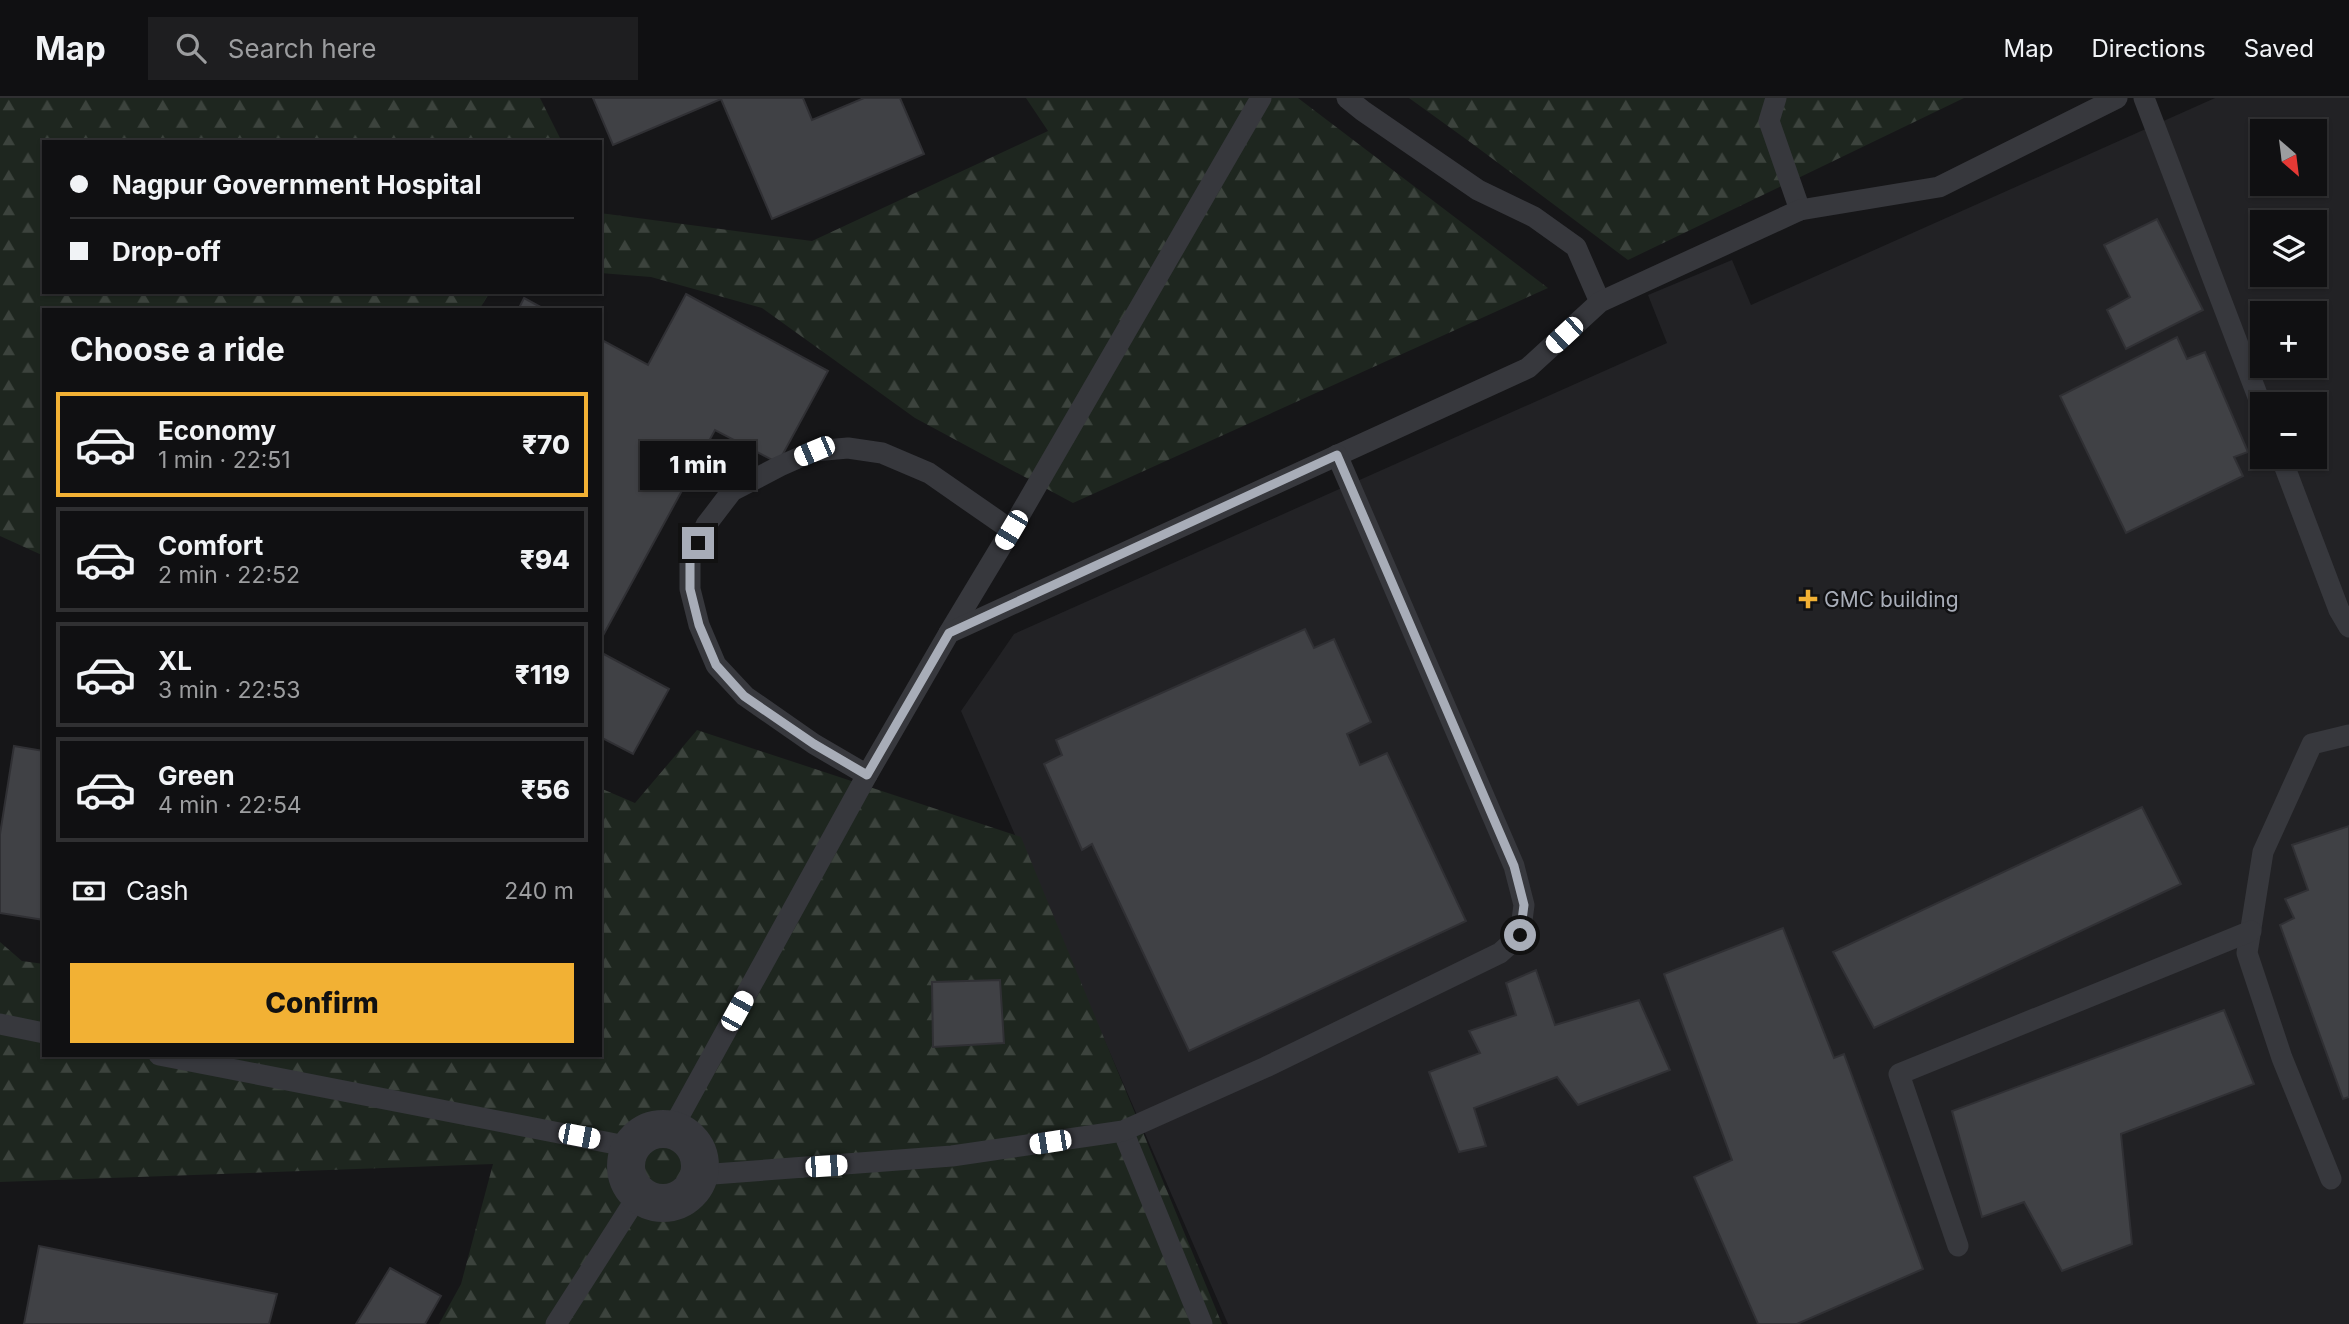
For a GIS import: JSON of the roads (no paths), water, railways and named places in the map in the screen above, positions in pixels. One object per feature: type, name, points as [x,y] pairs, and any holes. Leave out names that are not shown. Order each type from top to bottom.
[{"type":"street","points":[[660,1128],[683,1134],[692,1142],[701,1163],[695,1186],[675,1201],[662,1203],[639,1194],[631,1184],[627,1171],[626,1159],[631,1147],[638,1138],[660,1128]]},
{"type":"lane","points":[[672,1129],[867,775],[1261,98]]},
{"type":"lane","points":[[1347,98],[1478,190],[1534,217],[1576,247],[1600,302]]},
{"type":"lane","points":[[1776,98],[1769,121],[1800,210]]},
{"type":"lane","points":[[949,633],[1528,369],[1600,302],[1800,210],[1939,187],[2117,98]]},
{"type":"lane","points":[[2144,98],[2256,392]]},
{"type":"lane","points":[[867,775],[814,744],[744,696],[716,665],[699,625],[690,589],[690,560],[706,525],[732,491],[814,451],[848,448],[883,453],[929,473],[1011,530]]},
{"type":"lane","points":[[700,1175],[952,1156],[1123,1131],[1266,1067],[1500,953],[1520,935],[1524,905],[1514,866],[1337,455]]},
{"type":"lane","points":[[2286,469],[2339,610],[2349,627]]},
{"type":"lane","points":[[2331,1179],[2282,1058],[2247,953],[2263,852],[2312,744],[2349,735]]},
{"type":"lane","points":[[1958,1246],[1899,1074],[2250,931]]},
{"type":"lane","points":[[0,1024],[42,1033]]},
{"type":"lane","points":[[169,1057],[631,1147]]},
{"type":"lane","points":[[1123,1131],[1202,1324]]},
{"type":"lane","points":[[556,1324],[639,1194]]},
{"type":"place","name":"GMC building","points":[[1808,599]]}]
